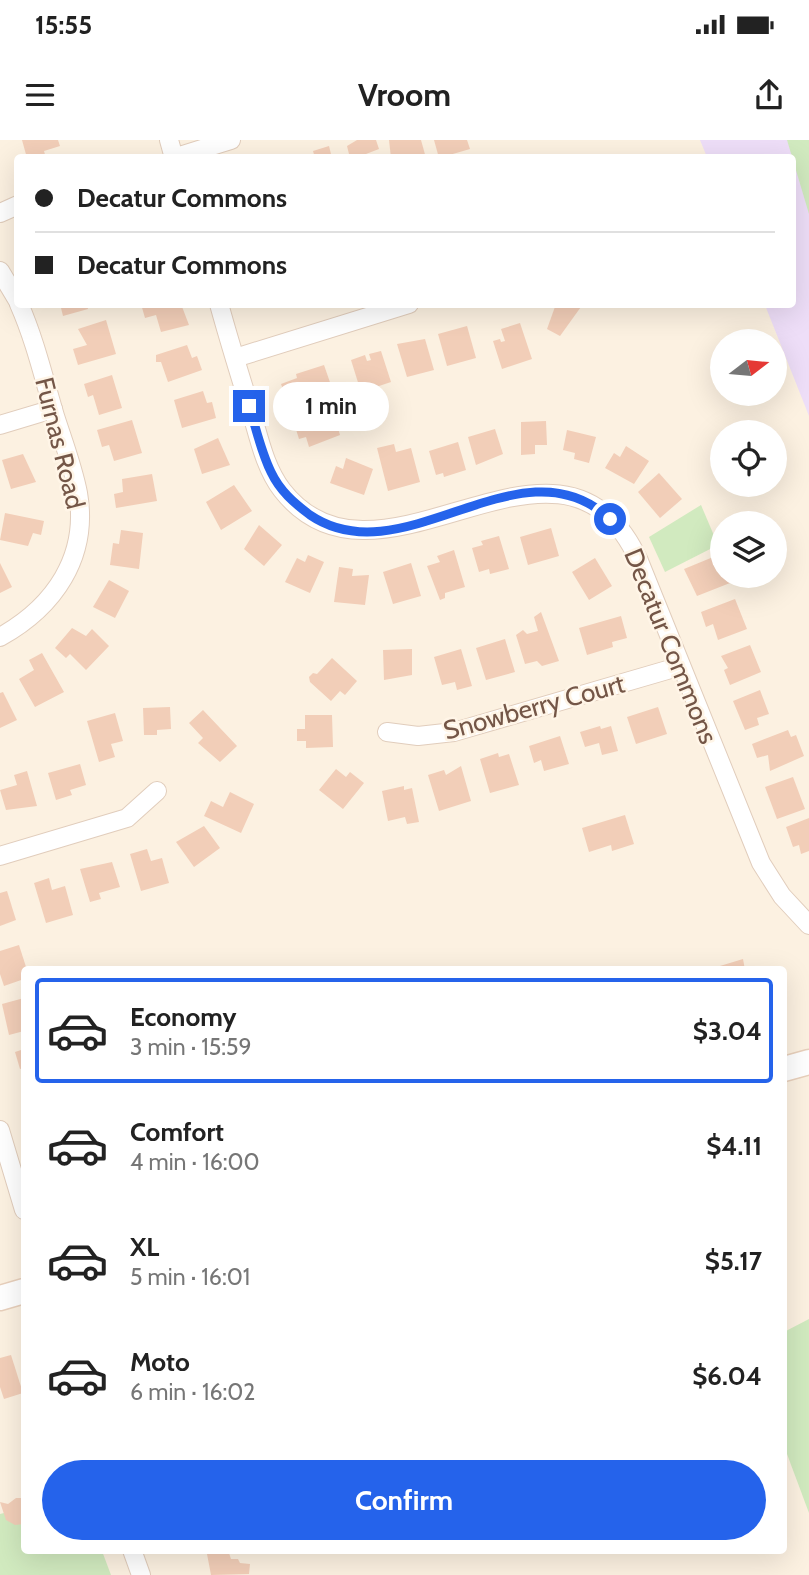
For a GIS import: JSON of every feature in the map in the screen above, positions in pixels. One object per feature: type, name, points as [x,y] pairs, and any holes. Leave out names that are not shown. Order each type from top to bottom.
[{"type":"main road","points":[[787,1068],[809,1062]]},
{"type":"main road","points":[[0,1298],[21,1292]]},
{"type":"street","points":[[184,154],[231,140]]},
{"type":"street","name":"Furnas Road","points":[[0,271],[14,296]]},
{"type":"street","name":"Furnas Road","points":[[0,637],[27,621],[52,596],[68,572],[77,544],[78,494],[20,308]]},
{"type":"street","name":"Decatur Commons","points":[[220,308],[272,474],[283,491],[306,512],[338,528],[376,532],[522,493],[551,493],[579,500],[605,514],[633,547],[761,863],[782,897],[809,925]]},
{"type":"street","points":[[234,358],[396,308]]},
{"type":"street","points":[[0,425],[53,409]]},
{"type":"street","name":"Snowberry Court","points":[[387,733],[418,736],[454,732],[681,666]]},
{"type":"street","points":[[0,856],[127,818],[157,791]]},
{"type":"street","points":[[0,1130],[21,1200]]},
{"type":"street","points":[[133,1554],[141,1575]]},
{"type":"shaded area","points":[[700,140],[809,140],[809,416],[788,363],[788,329],[775,329],[766,308],[796,308],[796,154],[706,154]]},
{"type":"green space","points":[[787,140],[809,140],[809,214],[796,170],[796,154],[791,154]]},
{"type":"green space","points":[[701,505],[710,526],[710,549],[665,572],[649,537]]},
{"type":"green space","points":[[809,1319],[809,1513],[787,1454],[787,1330]]},
{"type":"green space","points":[[21,1509],[21,1554],[103,1554],[111,1575],[0,1575],[0,1514]]},
{"type":"building","points":[[22,140],[58,140],[60,146],[44,151],[45,154],[26,154]]},
{"type":"building","points":[[357,140],[376,140],[379,149],[366,154],[349,154],[347,146]]},
{"type":"building","points":[[389,140],[421,140],[425,154],[391,154]]},
{"type":"building","points":[[434,140],[467,140],[470,149],[453,154],[438,154]]},
{"type":"building","points":[[329,146],[331,154],[314,154],[313,151]]},
{"type":"building","points":[[61,308],[88,308],[88,309],[63,316]]},
{"type":"building","points":[[142,308],[183,308],[189,325],[161,332],[156,315],[145,318]]},
{"type":"building","points":[[555,308],[580,308],[560,336],[547,329]]},
{"type":"building","points":[[106,320],[116,354],[78,365],[73,349],[87,345],[78,329]]},
{"type":"building","points":[[520,323],[532,359],[502,369],[493,341],[505,341],[501,329]]},
{"type":"building","points":[[467,326],[476,358],[447,366],[438,334]]},
{"type":"building","points":[[425,339],[434,370],[407,377],[397,344]]},
{"type":"building","points":[[187,345],[192,358],[197,356],[202,370],[168,382],[161,362],[156,362],[156,355]]},
{"type":"building","points":[[381,351],[391,382],[361,392],[351,360],[365,355],[367,361],[371,360],[369,354]]},
{"type":"building","points":[[324,365],[333,391],[289,406],[281,384],[297,378],[296,374]]},
{"type":"building","points":[[112,375],[122,408],[99,415],[93,395],[88,397],[84,384]]},
{"type":"building","points":[[203,391],[207,403],[212,402],[216,418],[182,428],[174,400]]},
{"type":"building","points":[[333,411],[340,435],[309,447],[306,437],[299,439],[294,423]]},
{"type":"building","points":[[132,420],[142,453],[114,461],[109,445],[102,447],[97,430]]},
{"type":"building","points":[[546,421],[547,445],[535,445],[535,454],[521,455],[521,422]]},
{"type":"building","points":[[495,429],[503,454],[476,465],[468,437]]},
{"type":"building","points":[[567,430],[596,437],[589,463],[574,459],[575,453],[563,450]]},
{"type":"building","points":[[218,438],[230,465],[202,474],[194,449]]},
{"type":"building","points":[[458,442],[466,470],[444,477],[443,473],[436,475],[429,451]]},
{"type":"building","points":[[394,444],[396,452],[411,448],[420,482],[388,491],[377,448]]},
{"type":"building","points":[[626,446],[649,461],[634,484],[605,468],[614,453],[620,457]]},
{"type":"building","points":[[23,454],[36,482],[11,489],[2,460]]},
{"type":"building","points":[[346,458],[373,469],[364,495],[330,483],[336,466],[343,469]]},
{"type":"building","points":[[659,473],[682,499],[660,518],[638,492]]},
{"type":"building","points":[[152,474],[157,501],[116,508],[114,494],[123,492],[122,479]]},
{"type":"building","points":[[234,485],[252,511],[221,530],[206,502]]},
{"type":"building","points":[[5,513],[44,521],[41,535],[33,533],[28,546],[0,540]]},
{"type":"building","points":[[259,525],[282,545],[264,566],[244,549]]},
{"type":"building","points":[[551,528],[559,556],[528,565],[520,537]]},
{"type":"building","points":[[121,530],[143,533],[139,569],[110,565],[113,543],[119,544]]},
{"type":"building","points":[[499,536],[509,569],[490,574],[489,569],[479,572],[472,548],[483,545],[481,541]]},
{"type":"building","points":[[454,550],[465,587],[445,593],[445,598],[440,600],[427,566],[440,562],[437,556]]},
{"type":"building","points":[[308,555],[324,562],[310,593],[285,582],[297,558],[305,562]]},
{"type":"building","points":[[595,558],[612,586],[589,600],[572,572]]},
{"type":"building","points":[[710,558],[710,588],[717,588],[697,596],[684,569]]},
{"type":"building","points":[[0,563],[12,587],[0,593]]},
{"type":"building","points":[[411,563],[421,596],[393,604],[383,572]]},
{"type":"building","points":[[339,567],[353,569],[352,576],[369,575],[365,605],[334,602]]},
{"type":"building","points":[[109,580],[129,591],[115,618],[93,607]]},
{"type":"building","points":[[735,599],[747,629],[718,640],[713,624],[706,627],[701,612]]},
{"type":"building","points":[[541,612],[559,661],[542,666],[537,661],[525,664],[516,635],[523,630],[527,634],[538,631],[534,617]]},
{"type":"building","points":[[621,616],[627,638],[612,642],[613,647],[587,655],[579,628]]},
{"type":"building","points":[[72,628],[86,636],[92,629],[109,646],[86,670],[70,654],[66,658],[55,648]]},
{"type":"building","points":[[505,639],[515,672],[486,680],[476,648]]},
{"type":"building","points":[[750,645],[761,672],[730,685],[724,670],[728,668],[721,656]]},
{"type":"building","points":[[412,649],[412,675],[384,680],[383,650]]},
{"type":"building","points":[[461,649],[472,686],[457,690],[455,682],[442,685],[434,657]]},
{"type":"building","points":[[42,653],[64,692],[35,707],[19,679],[34,670],[29,660]]},
{"type":"building","points":[[332,658],[357,681],[345,695],[340,691],[331,701],[310,682],[309,677],[313,673],[317,674]]},
{"type":"building","points":[[760,690],[769,714],[757,718],[759,725],[745,730],[733,701]]},
{"type":"building","points":[[3,692],[17,720],[0,728],[0,693]]},
{"type":"building","points":[[170,707],[171,729],[157,730],[157,735],[144,735],[143,708]]},
{"type":"building","points":[[658,707],[667,734],[636,744],[627,717]]},
{"type":"building","points":[[203,710],[237,746],[220,762],[198,743],[203,738],[189,723]]},
{"type":"building","points":[[115,713],[123,741],[111,744],[115,757],[99,762],[87,721]]},
{"type":"building","points":[[305,715],[332,715],[333,747],[306,748],[306,741],[297,741],[297,729],[305,729]]},
{"type":"building","points":[[600,726],[601,729],[611,726],[618,751],[602,755],[599,743],[585,747],[580,732]]},
{"type":"building","points":[[788,730],[791,737],[796,735],[804,756],[770,771],[768,755],[757,758],[752,744]]},
{"type":"building","points":[[560,736],[569,764],[544,771],[541,760],[534,763],[529,746]]},
{"type":"building","points":[[498,753],[499,757],[509,754],[519,785],[490,793],[480,759]]},
{"type":"building","points":[[80,764],[86,785],[70,790],[72,795],[56,800],[48,773]]},
{"type":"building","points":[[461,766],[471,801],[439,811],[428,775],[444,770],[446,775]]},
{"type":"building","points":[[336,769],[346,777],[350,772],[364,783],[343,809],[319,790]]},
{"type":"building","points":[[27,771],[37,806],[6,810],[0,790],[17,785],[14,775]]},
{"type":"building","points":[[793,777],[805,809],[777,819],[765,787]]},
{"type":"building","points":[[404,786],[404,790],[412,788],[419,822],[407,824],[405,817],[388,821],[382,791]]},
{"type":"building","points":[[230,792],[254,804],[241,833],[204,816],[211,801],[223,807]]},
{"type":"building","points":[[625,815],[634,844],[612,851],[611,845],[589,852],[582,828]]},
{"type":"building","points":[[809,818],[809,851],[801,854],[799,845],[793,847],[786,827]]},
{"type":"building","points":[[204,826],[220,848],[194,867],[176,842]]},
{"type":"building","points":[[147,849],[151,861],[162,858],[169,883],[141,891],[130,854]]},
{"type":"building","points":[[112,862],[120,887],[99,893],[101,899],[90,902],[80,869]]},
{"type":"building","points":[[49,878],[52,890],[65,886],[73,915],[46,923],[34,883]]},
{"type":"building","points":[[7,891],[16,920],[0,926],[0,893]]},
{"type":"building","points":[[19,945],[26,966],[21,966],[21,980],[4,986],[0,974],[0,951]]},
{"type":"building","points":[[743,959],[744,966],[720,966]]},
{"type":"building","points":[[21,999],[21,1032],[9,1035],[2,1004]]},
{"type":"building","points":[[21,1050],[21,1069],[20,1069],[15,1052]]},
{"type":"building","points":[[11,1355],[21,1394],[4,1399],[0,1387],[0,1358]]},
{"type":"building","points":[[21,1498],[21,1524],[15,1525],[6,1520],[0,1502],[8,1504]]},
{"type":"building","points":[[207,1554],[229,1554],[231,1559],[250,1564],[249,1574],[211,1575]]},
{"type":"route","points":[[249,406],[264,455],[283,491],[318,520],[338,528],[384,531],[508,496],[537,492],[559,494],[579,500],[593,506],[610,519]]}]
